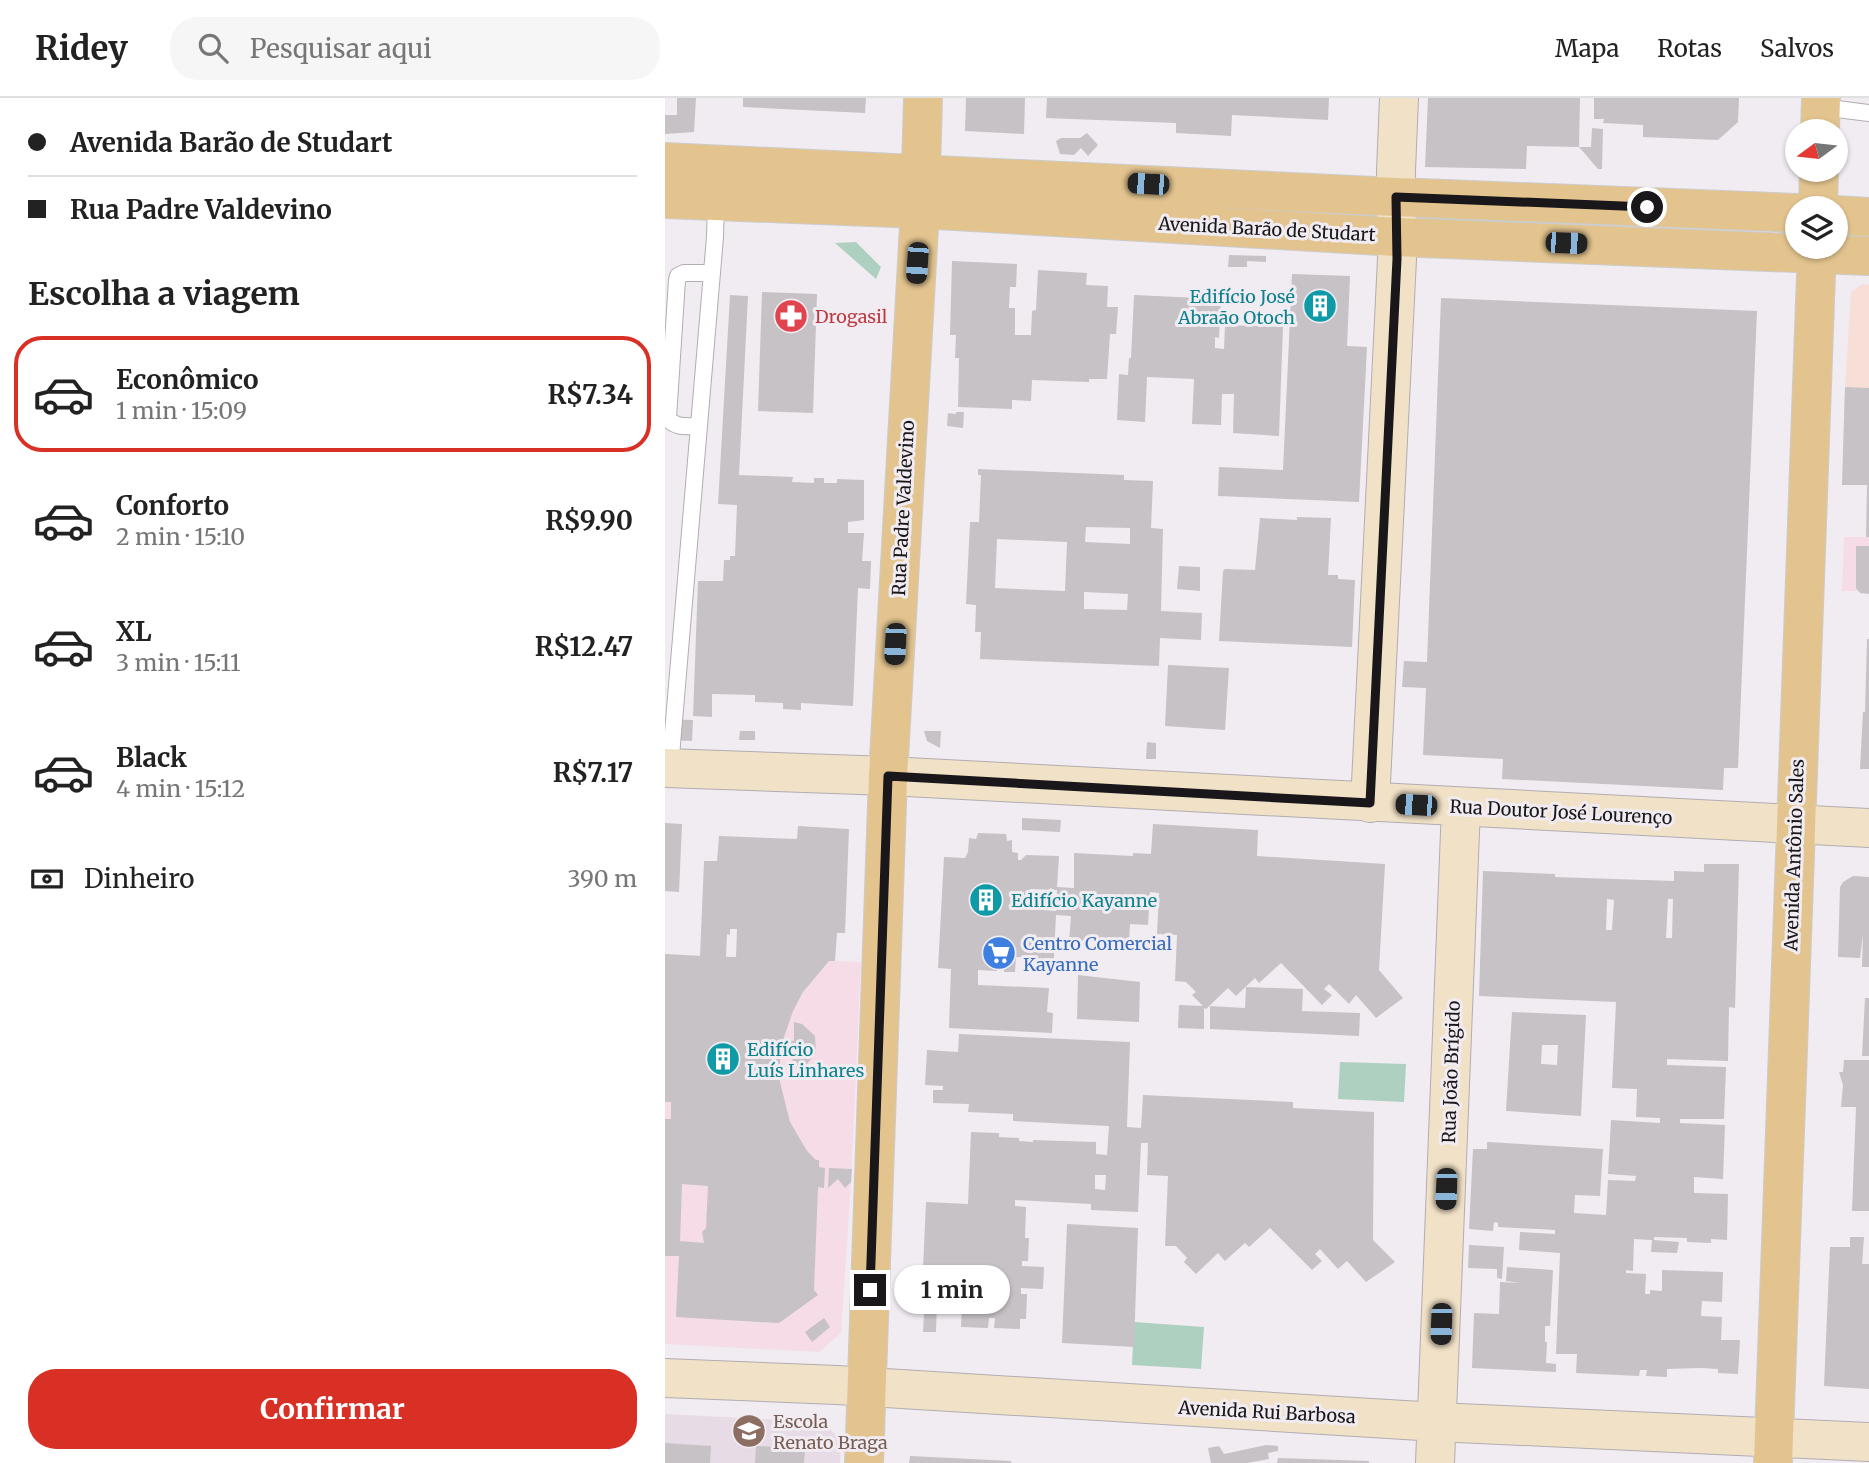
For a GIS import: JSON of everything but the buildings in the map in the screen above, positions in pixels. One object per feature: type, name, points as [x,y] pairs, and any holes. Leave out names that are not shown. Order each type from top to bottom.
[{"type":"main road","name":"Rua Padre Valdevino","points":[[864,1463],[888,776],[923,98]]},
{"type":"main road","name":"Avenida Barão de Studart","points":[[665,162],[920,191],[1397,237],[1785,249]]},
{"type":"main road","name":"Avenida Barão de Studart","points":[[665,199],[716,202],[920,191],[1396,197],[1785,213]]},
{"type":"main road","points":[[1848,216],[1869,217]]},
{"type":"main road","name":"Avenida Barão de Studart","points":[[1848,254],[1869,256]]},
{"type":"main road","name":"Avenida Antônio Sales","points":[[1773,1450],[1817,259]]},
{"type":"street","points":[[1370,803],[1397,237],[1399,98]]},
{"type":"street","name":"Rua Doutor José Lourenço","points":[[667,768],[888,776],[1869,828]]},
{"type":"street","name":"Rua João Brígido","points":[[1435,1463],[1461,807]]},
{"type":"street","name":"Avenida Rui Barbosa","points":[[665,1378],[867,1387],[1437,1422],[1773,1450],[1869,1442]]},
{"type":"lane","points":[[1821,112],[1869,113]]},
{"type":"lane","points":[[667,768],[699,426],[716,202]]},
{"type":"lane","points":[[699,426],[671,424],[668,418],[677,280],[678,276],[684,273],[711,274]]},
{"type":"shaded area","points":[[1862,284],[1869,285],[1869,485],[1842,485],[1851,292]]},
{"type":"shaded area","points":[[1844,537],[1869,537],[1869,591],[1842,591]]},
{"type":"shaded area","points":[[665,954],[861,962],[841,1333],[819,1352],[665,1344]]},
{"type":"shaded area","name":"Escola Renato Braga","points":[[665,1414],[823,1422],[841,1440],[840,1463],[665,1463]]},
{"type":"green space","points":[[856,242],[881,267],[876,279],[835,243]]},
{"type":"green space","points":[[1340,1062],[1406,1064],[1404,1102],[1338,1099]]},
{"type":"green space","points":[[1134,1322],[1204,1327],[1201,1369],[1132,1365]]},
{"type":"place","name":"Edifício José Abraão Otoch","points":[[1320,306]]},
{"type":"place","name":"Drogasil","points":[[791,316]]},
{"type":"place","name":"Edifício Kayanne","points":[[986,900]]},
{"type":"place","name":"Centro Comercial Kayanne","points":[[999,953]]},
{"type":"place","name":"Edifício Luís Linhares","points":[[723,1059]]},
{"type":"place","name":"Escola Renato Braga","points":[[749,1431]]},
{"type":"route","points":[[870,1290],[888,776],[1370,803],[1397,259],[1396,197],[1647,207]]}]
